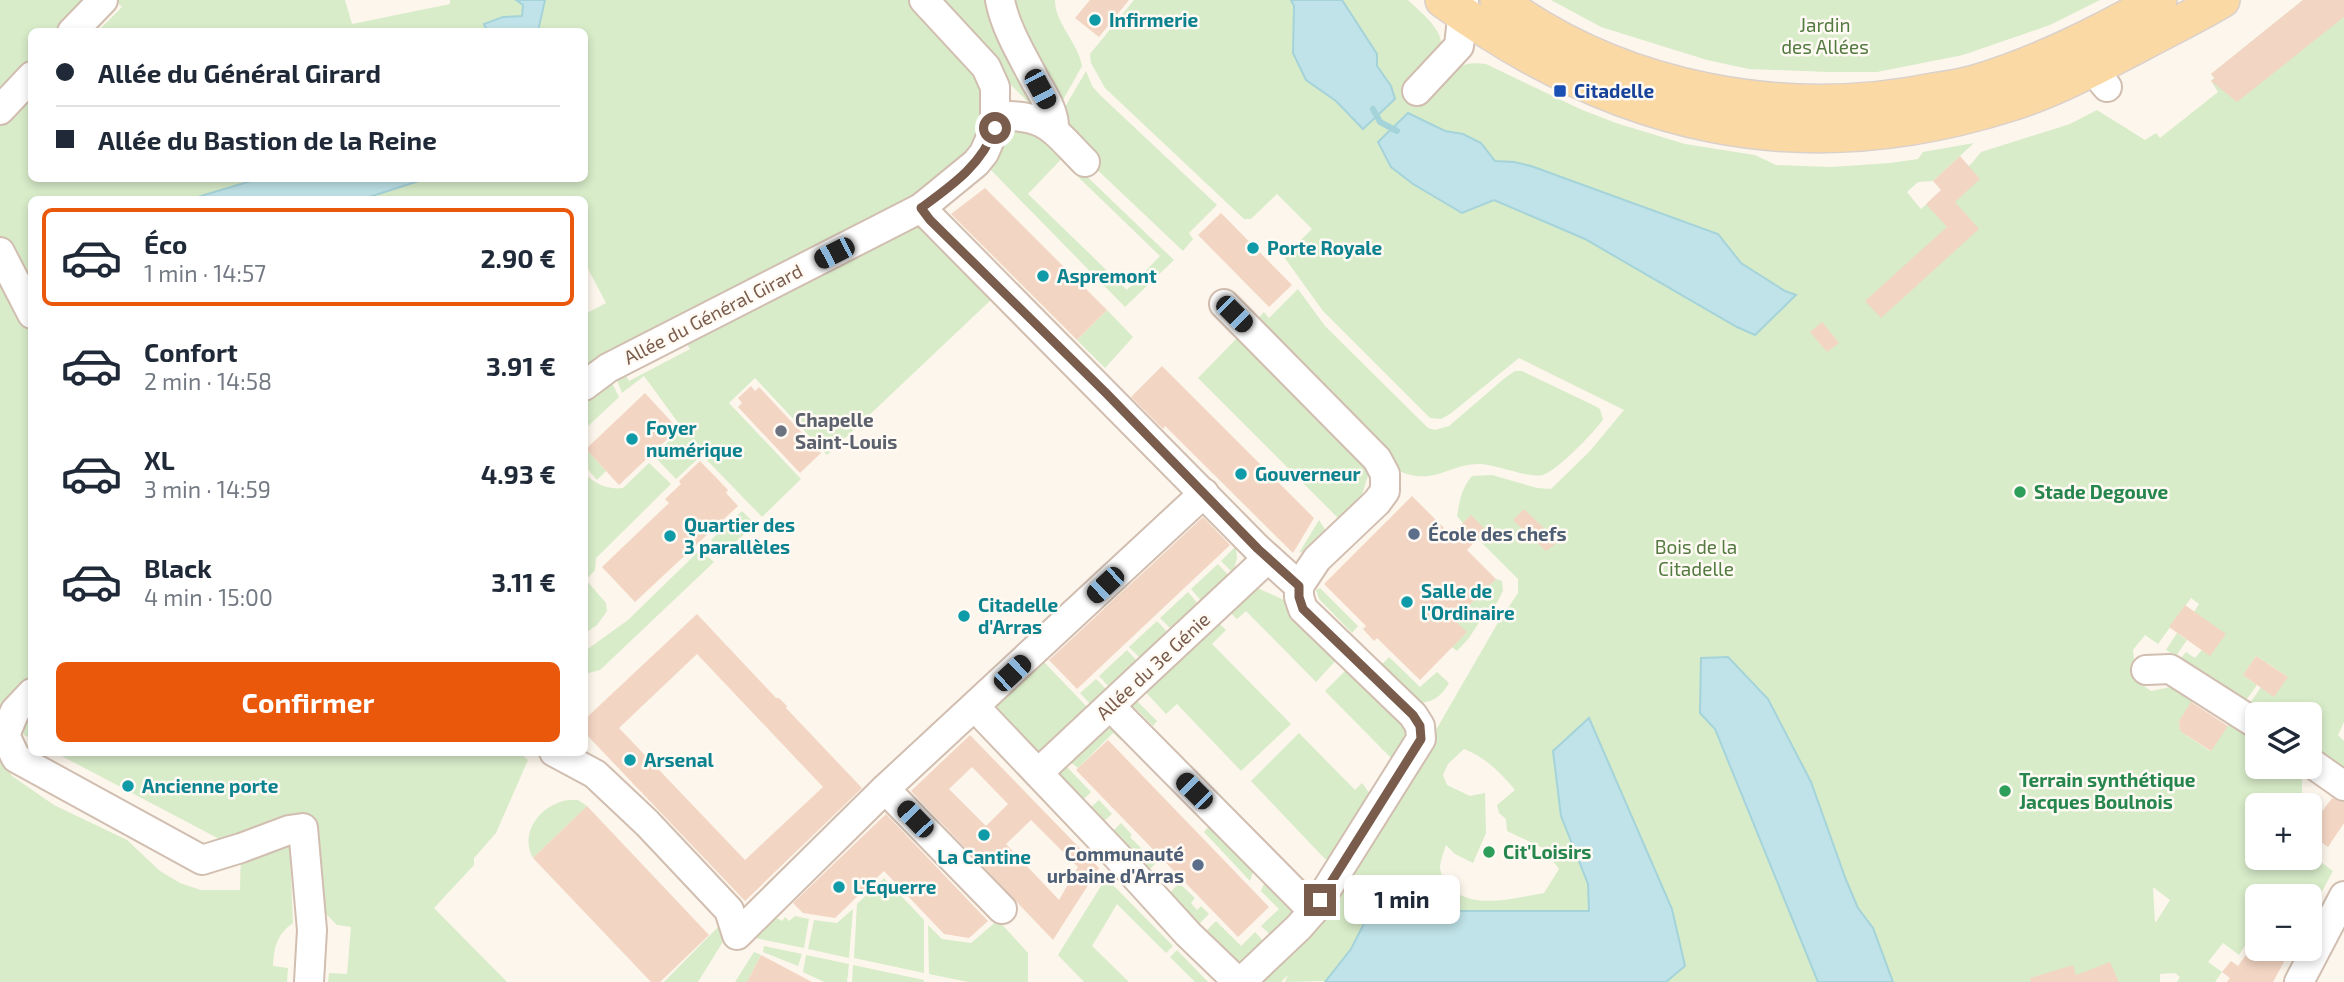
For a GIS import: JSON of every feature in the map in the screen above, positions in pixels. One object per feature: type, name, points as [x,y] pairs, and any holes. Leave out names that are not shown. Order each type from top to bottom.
[{"type":"main road","points":[[1498,0],[1550,34],[1642,73],[1689,87],[1741,97],[1838,102],[1885,99],[1972,84],[2030,64],[2159,0]]},
{"type":"main road","points":[[1456,5],[1537,61],[1609,96],[1687,120],[1734,129],[1786,134],[1863,134],[1944,120],[2008,104],[2073,79],[2099,78],[2222,0]]},
{"type":"street","points":[[76,28],[103,0]]},
{"type":"street","points":[[924,0],[986,67],[995,87],[996,116],[1046,123],[1084,162]]},
{"type":"street","points":[[1000,0],[1011,31],[1048,105],[1054,129]]},
{"type":"street","points":[[1417,91],[1459,46],[1456,5]]},
{"type":"street","points":[[0,110],[28,80]]},
{"type":"street","name":"Allée du Général Girard","points":[[588,383],[608,368],[921,208],[976,163],[990,141],[996,116]]},
{"type":"street","points":[[921,208],[930,220],[1299,586]]},
{"type":"street","points":[[0,252],[28,306]]},
{"type":"street","points":[[981,714],[1188,934],[1240,982],[1300,927],[1313,911],[1421,739],[1420,726],[1413,715],[1303,609],[1299,597],[1299,586],[1317,559],[1377,502],[1385,491],[1385,474],[1377,459],[1224,304]]},
{"type":"street","points":[[561,756],[595,774],[647,823],[729,910],[737,934],[885,789],[981,714],[1204,493]]},
{"type":"street","name":"Allée du 3e Génie","points":[[1038,773],[1268,558]]},
{"type":"street","points":[[2146,670],[2170,669],[2245,717]]},
{"type":"street","points":[[28,697],[15,711],[5,735],[16,758],[202,860],[289,830],[303,828],[312,930],[309,982]]},
{"type":"street","points":[[1110,706],[1313,911]]},
{"type":"street","points":[[2322,770],[2344,786]]},
{"type":"street","points":[[885,789],[1002,909]]},
{"type":"street","points":[[2299,982],[2343,899]]},
{"type":"green space","points":[[0,0],[103,0],[75,28],[28,28],[28,79],[0,110]]},
{"type":"green space","points":[[114,0],[345,0],[352,24],[450,4],[450,0],[516,0],[523,5],[522,17],[503,17],[485,24],[486,28],[101,28],[122,7]]},
{"type":"green space","points":[[545,0],[912,0],[978,70],[985,106],[978,144],[943,180],[588,374],[588,312],[606,303],[588,269],[588,196],[375,196],[416,182],[588,182],[588,28],[539,28]]},
{"type":"green space","points":[[936,0],[994,0],[1037,111],[1004,78],[1004,71]]},
{"type":"green space","points":[[1006,0],[1055,0],[1059,17],[1080,57],[1082,66],[1054,116]]},
{"type":"green space","name":"Bois de la Citadelle","points":[[1134,0],[1408,0],[1433,25],[1442,45],[1417,70],[1419,82],[1443,86],[1461,67],[1486,64],[1580,109],[1616,123],[1685,144],[1755,155],[1776,165],[1831,167],[1890,163],[1918,159],[1923,152],[1974,143],[1933,181],[1918,182],[1907,192],[1921,209],[1981,152],[2070,124],[2097,110],[2145,140],[2156,133],[2160,138],[2218,92],[2211,81],[2214,78],[2211,74],[2303,0],[2344,0],[2344,722],[2338,735],[2344,741],[2344,772],[2322,757],[2322,702],[2251,702],[2261,687],[2287,676],[2256,656],[2243,675],[2257,685],[2244,703],[2180,659],[2186,652],[2195,658],[2202,650],[2194,612],[2199,604],[2191,598],[2158,644],[2145,635],[2133,650],[2136,680],[2151,691],[2175,686],[2194,699],[2179,721],[2180,731],[2210,751],[2230,723],[2242,732],[2245,730],[2245,779],[2302,779],[2302,793],[2245,793],[2245,870],[2322,870],[2322,863],[2333,871],[2322,891],[2322,884],[2245,884],[2245,946],[2239,955],[2223,943],[2208,962],[2222,972],[2215,982],[2177,982],[2180,977],[2175,973],[2160,974],[2160,982],[1893,982],[1873,928],[1858,908],[1846,880],[1811,782],[1768,699],[1749,679],[1701,658],[1700,713],[1714,729],[1818,982],[1666,982],[1685,965],[1589,718],[1561,816],[1588,884],[1590,911],[1433,911],[1379,895],[1351,949],[1327,981],[1285,982],[1288,975],[1281,982],[1261,982],[1339,898],[1496,626],[1518,593],[1518,579],[1478,539],[1486,530],[1463,523],[1457,516],[1465,485],[1472,476],[1492,475],[1537,488],[1551,489],[1589,452],[1624,410],[1519,358],[1450,414],[1441,419],[1430,418],[1323,311],[1284,257],[1312,229],[1277,194],[1251,219],[1244,219],[1105,88],[1091,63],[1090,54]],"holes":[[[1464,749],[1479,756],[1515,790],[1497,805],[1499,813],[1506,819],[1507,831],[1543,848],[1559,869],[1544,893],[1507,900],[1481,901],[1458,894],[1444,879],[1440,866],[1446,845],[1455,854],[1473,863],[1486,833],[1485,793],[1470,796],[1447,785],[1443,775],[1448,764]],[[2153,887],[2170,900],[2156,922],[2155,922]]]},
{"type":"green space","name":"Jardin des Allées","points":[[1551,0],[2100,0],[2050,25],[1963,55],[1877,72],[1828,72],[1749,69],[1707,60],[1601,27]]},
{"type":"green space","points":[[1086,71],[1092,86],[1100,95],[1217,205],[1189,233],[1193,239],[1183,251],[1088,161],[1058,119]]},
{"type":"green space","points":[[28,97],[28,182],[250,182],[202,196],[28,196],[28,737],[0,713],[0,123]]},
{"type":"green space","points":[[1008,121],[1068,152],[1028,194],[1127,290],[1160,256],[1073,172],[1078,168],[1174,260],[1125,307],[986,165]]},
{"type":"green space","points":[[921,217],[993,298],[827,455],[755,378],[729,403],[801,479],[762,517],[702,455],[676,479],[654,456],[682,428],[644,376],[622,393],[614,373],[623,370],[629,381],[690,349],[684,339],[874,239],[879,247],[904,234],[901,227]]},
{"type":"green space","points":[[1298,289],[1325,326],[1428,428],[1435,430],[1449,426],[1515,371],[1522,371],[1595,406],[1600,409],[1603,420],[1566,459],[1543,475],[1530,475],[1479,464],[1430,476],[1408,474],[1395,469],[1255,322],[1264,312],[1269,318]]},
{"type":"green space","points":[[1107,310],[1133,337],[1105,368],[1077,340]]},
{"type":"green space","points":[[1243,332],[1370,469],[1362,495],[1339,519],[1198,378]]},
{"type":"green space","points":[[609,377],[619,397],[588,426],[588,395]]},
{"type":"green space","points":[[588,451],[606,471],[597,480],[588,470]]},
{"type":"green space","points":[[649,463],[671,484],[596,558],[595,570],[588,578],[588,476],[602,485],[623,488]]},
{"type":"green space","points":[[742,511],[755,524],[723,554],[711,540]]},
{"type":"green space","points":[[1319,520],[1326,531],[1299,553]]},
{"type":"green space","points":[[1236,546],[1237,558],[1233,573],[1221,561]]},
{"type":"green space","points":[[700,550],[714,562],[600,670],[588,673],[588,649],[628,620]]},
{"type":"green space","points":[[1218,564],[1230,577],[1202,602],[1191,589]]},
{"type":"green space","points":[[1496,579],[1502,581],[1503,591],[1495,606],[1491,604],[1469,638],[1457,651],[1452,647],[1466,632],[1454,620]]},
{"type":"green space","points":[[588,582],[606,603],[607,611],[597,625],[588,631]]},
{"type":"green space","points":[[1255,587],[1284,600],[1340,656],[1316,682],[1246,611],[1237,619],[1224,607]]},
{"type":"green space","points":[[1320,588],[1358,626],[1352,633],[1319,599],[1316,590]]},
{"type":"green space","points":[[1188,592],[1199,605],[1172,630],[1160,618]]},
{"type":"green space","points":[[1213,618],[1226,630],[1212,644],[1291,724],[1241,771],[1177,704],[1166,714],[1140,686]]},
{"type":"green space","points":[[1157,621],[1169,634],[1141,659],[1129,647]]},
{"type":"green space","points":[[2177,633],[2187,640],[2176,656],[2166,650]]},
{"type":"green space","points":[[1127,650],[1138,662],[1110,688],[1099,676]]},
{"type":"green space","points":[[1389,657],[1420,687],[1437,672],[1449,683],[1435,699],[1414,703],[1377,670]]},
{"type":"green space","points":[[1044,662],[1089,709],[1042,751],[1035,751],[996,713],[997,702]]},
{"type":"green space","points":[[1350,666],[1405,725],[1403,740],[1393,760],[1325,691]]},
{"type":"green space","points":[[1096,679],[1108,691],[1092,706],[1080,693]]},
{"type":"green space","points":[[1135,699],[1157,721],[1153,726],[1135,708],[1128,713],[1125,702]]},
{"type":"green space","points":[[1105,719],[1129,732],[1121,740],[1113,733],[1078,768],[1066,759]]},
{"type":"green space","points":[[1299,733],[1355,790],[1362,783],[1370,794],[1334,860],[1325,859],[1251,781]]},
{"type":"green space","points":[[0,756],[12,776],[54,805],[127,840],[160,871],[180,883],[201,890],[240,890],[241,848],[62,756],[523,756],[528,760],[496,833],[474,858],[474,865],[434,908],[507,982],[328,982],[329,973],[347,974],[351,927],[337,925],[321,909],[289,830],[293,923],[277,942],[273,966],[288,968],[287,982],[0,982]]},
{"type":"green space","points":[[1062,762],[1091,792],[1081,802],[1058,780]]},
{"type":"green space","points":[[569,800],[578,800],[587,806],[533,858],[529,838],[536,820],[550,807]]},
{"type":"green space","points":[[1099,800],[1112,814],[1102,823],[1089,809]]},
{"type":"green space","points":[[1217,817],[1257,860],[1250,881],[1204,832]]},
{"type":"green space","points":[[1121,823],[1132,835],[1130,837],[1156,863],[1148,871],[1111,833]]},
{"type":"green space","points":[[1269,872],[1293,896],[1295,915],[1274,938],[1261,926],[1279,909],[1261,891]]},
{"type":"green space","points":[[884,878],[924,920],[924,973],[854,958],[857,904]]},
{"type":"green space","points":[[1106,878],[1173,946],[1166,953],[1117,904],[1092,946],[1129,982],[1084,982],[1058,955]]},
{"type":"green space","points":[[1179,883],[1195,898],[1191,903],[1197,910],[1201,906],[1209,914],[1199,924],[1169,894]]},
{"type":"green space","points":[[853,909],[849,958],[808,949],[814,920],[837,923]]},
{"type":"green space","points":[[769,914],[782,921],[785,917],[789,921],[795,916],[809,919],[804,948],[755,938],[755,933]]},
{"type":"green space","points":[[998,920],[1028,953],[1028,982],[968,982],[929,974],[928,925],[942,939],[971,943]]},
{"type":"green space","points":[[1216,921],[1241,946],[1255,932],[1266,944],[1240,964],[1236,963],[1206,931]]},
{"type":"green space","points":[[722,923],[724,940],[698,982],[664,982]]},
{"type":"green space","points":[[764,946],[802,954],[798,966],[763,952]]},
{"type":"green space","points":[[1177,950],[1208,982],[1195,982],[1170,957]]},
{"type":"green space","points":[[754,952],[761,955],[747,982],[735,982]]},
{"type":"green space","points":[[806,955],[849,964],[847,982],[824,982],[803,972]]},
{"type":"green space","points":[[853,965],[924,980],[924,982],[852,982]]},
{"type":"water","points":[[516,0],[545,0],[539,28],[486,28],[484,24],[503,17],[522,16],[523,5]]},
{"type":"water","points":[[1291,0],[1342,0],[1377,54],[1377,66],[1391,86],[1395,99],[1363,129],[1336,101],[1306,80],[1293,53],[1294,6]]},
{"type":"water","points":[[1408,113],[1445,131],[1463,134],[1481,143],[1495,161],[1531,166],[1718,234],[1741,263],[1796,295],[1755,335],[1585,239],[1494,200],[1462,213],[1413,184],[1391,167],[1378,142]]},
{"type":"water","points":[[248,182],[416,182],[372,196],[201,196]]},
{"type":"water","points":[[1728,657],[1768,699],[1811,782],[1846,880],[1858,908],[1873,928],[1893,982],[1818,982],[1715,729],[1700,713],[1701,658]]},
{"type":"water","points":[[1589,718],[1672,909],[1685,966],[1666,982],[1325,982],[1351,949],[1379,894],[1433,911],[1589,911],[1588,884],[1561,816],[1553,751]]},
{"type":"building","name":"Infirmerie","points":[[1090,0],[1129,0],[1099,37],[1075,18]]},
{"type":"building","points":[[2303,0],[2344,0],[2344,17],[2237,102],[2211,81],[2215,78],[2211,74]]},
{"type":"building","points":[[1960,156],[1980,179],[1955,202],[1979,229],[1881,318],[1865,301],[1947,227],[1926,204],[1941,190],[1933,181]]},
{"type":"building","name":"Aspremont","points":[[985,188],[1107,310],[1077,340],[951,214]]},
{"type":"building","points":[[1221,213],[1292,285],[1269,307],[1198,235]]},
{"type":"building","points":[[1822,322],[1839,343],[1827,352],[1810,332]]},
{"type":"building","name":"Gouverneur","points":[[1162,366],[1314,518],[1293,553],[1165,426],[1163,429],[1131,397]]},
{"type":"building","name":"Chapelle Saint-Louis","points":[[751,386],[755,391],[759,387],[821,453],[800,473],[738,407],[742,403],[738,398]]},
{"type":"building","name":"Foyer numérique","points":[[645,393],[678,429],[619,485],[588,451],[588,447]]},
{"type":"building","name":"Quartier des 3 parallèles","points":[[700,461],[728,490],[726,493],[738,506],[635,602],[602,567],[669,503],[665,499]]},
{"type":"building","name":"Salle de l'Ordinaire","points":[[1412,496],[1451,535],[1471,515],[1486,530],[1467,550],[1496,579],[1454,620],[1467,632],[1420,680],[1377,638],[1374,641],[1363,629],[1366,626],[1324,584]]},
{"type":"building","points":[[1524,509],[1558,542],[1546,551],[1513,520]]},
{"type":"building","points":[[1203,517],[1230,545],[1077,689],[1049,660]]},
{"type":"building","points":[[2185,605],[2226,634],[2210,656],[2169,627]]},
{"type":"building","name":"Arsenal","points":[[697,614],[862,788],[745,901],[588,736],[588,716]],"holes":[[[697,654],[823,787],[745,860],[619,728]]]},
{"type":"building","points":[[2256,656],[2288,677],[2274,697],[2243,675]]},
{"type":"building","points":[[2191,702],[2228,726],[2211,751],[2180,731],[2179,721]]},
{"type":"building","name":"La Cantine","points":[[970,735],[1099,868],[1053,940],[911,791]],"holes":[[[972,767],[1008,804],[986,826],[949,789]],[[1031,820],[1078,867],[1059,900],[1006,844]]]},
{"type":"building","name":"Communauté urbaine d'Arras","points":[[1108,740],[1269,907],[1238,937],[1076,770]]},
{"type":"building","points":[[2332,798],[2344,802],[2344,823],[2328,847],[2322,843],[2322,812]]},
{"type":"building","points":[[587,806],[709,935],[660,982],[651,982],[533,858]]},
{"type":"building","name":"L'Equerre","points":[[886,814],[988,921],[969,938],[944,934],[884,871],[835,918],[803,913],[793,903]]},
{"type":"building","points":[[761,955],[812,982],[747,982]]},
{"type":"building","points":[[2245,956],[2245,961],[2284,961],[2273,982],[2227,982],[2230,978],[2222,972],[2231,961],[2238,966]]},
{"type":"building","points":[[2110,962],[2119,982],[2031,982],[2030,978],[2073,965],[2076,975]]},
{"type":"waterway","points":[[1373,109],[1380,122],[1397,131]]},
{"type":"place","name":"Infirmerie","points":[[1095,20]]},
{"type":"place","name":"Citadelle","points":[[1560,91]]},
{"type":"place","name":"Porte Royale","points":[[1253,248]]},
{"type":"place","name":"Aspremont","points":[[1043,276]]},
{"type":"place","name":"Chapelle Saint-Louis","points":[[781,431]]},
{"type":"place","name":"Foyer numérique","points":[[632,439]]},
{"type":"place","name":"Gouverneur","points":[[1241,474]]},
{"type":"place","name":"Stade Degouve","points":[[2020,492]]},
{"type":"place","name":"École des chefs","points":[[1414,534]]},
{"type":"place","name":"Quartier des 3 parallèles","points":[[670,536]]},
{"type":"place","name":"Salle de l'Ordinaire","points":[[1407,602]]},
{"type":"place","name":"Citadelle d'Arras","points":[[964,616]]},
{"type":"place","name":"Arsenal","points":[[630,760]]},
{"type":"place","name":"Ancienne porte","points":[[128,786]]},
{"type":"place","name":"Terrain synthétique Jacques Boulnois","points":[[2005,791]]},
{"type":"place","name":"La Cantine","points":[[984,835]]},
{"type":"place","name":"Cit'Loisirs","points":[[1489,852]]},
{"type":"place","name":"Communauté urbaine d'Arras","points":[[1198,865]]},
{"type":"place","name":"L'Equerre","points":[[839,887]]},
{"type":"route","points":[[995,128],[984,153],[976,163],[954,184],[921,208],[1258,549],[1299,586],[1303,609],[1413,715],[1420,726],[1421,739],[1320,900]]}]
